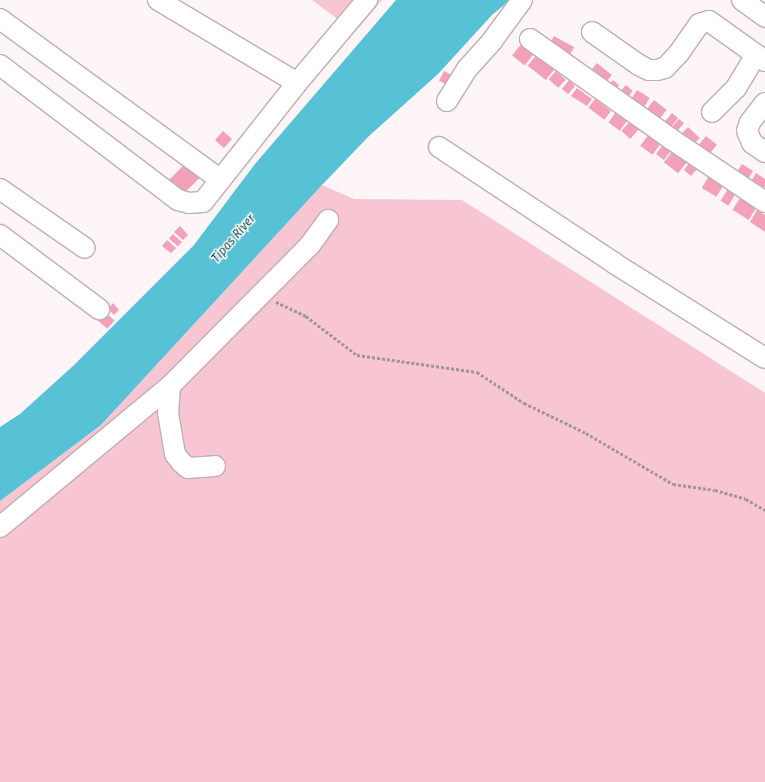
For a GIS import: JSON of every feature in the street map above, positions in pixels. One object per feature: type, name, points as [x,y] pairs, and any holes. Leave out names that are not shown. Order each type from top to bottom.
[{"type":"street","points":[[158,0],[297,83]]},
{"type":"street","points":[[0,65],[178,200],[189,203],[203,202],[297,83],[367,0]]},
{"type":"street","points":[[447,101],[467,69],[492,42],[522,0]]},
{"type":"street","points":[[742,0],[765,17]]},
{"type":"street","points":[[0,19],[221,180]]},
{"type":"street","points":[[592,32],[650,70],[665,68],[679,53],[699,24],[709,21],[761,58],[736,88],[712,112]]},
{"type":"street","points":[[530,38],[671,139],[765,202]]},
{"type":"street","points":[[765,103],[750,122],[747,131],[752,143],[765,152]]},
{"type":"street","points":[[439,147],[614,263],[765,358]]},
{"type":"street","points":[[0,189],[85,248]]},
{"type":"street","points":[[0,527],[170,386],[262,296],[310,245],[328,220]]},
{"type":"street","points":[[0,235],[99,309]]},
{"type":"street","points":[[170,386],[168,413],[175,454],[188,468],[215,466]]},
{"type":"path","points":[[262,296],[306,316],[357,355],[477,372],[524,404],[586,434],[673,484],[715,490],[746,499],[765,510]]},
{"type":"shaded area","points":[[312,0],[382,0],[355,32]]},
{"type":"shaded area","points":[[322,185],[354,199],[462,200],[765,393],[765,782],[0,782],[0,501],[101,425]]},
{"type":"water","name":"Tipas River","points":[[396,0],[510,0],[492,15],[438,74],[369,136],[101,425],[0,501],[0,427],[20,414],[73,366],[194,245],[255,164]]},
{"type":"building","points":[[554,36],[574,47],[567,60],[547,49]]},
{"type":"building","points":[[522,43],[535,53],[525,65],[512,56]]},
{"type":"building","points":[[537,54],[555,68],[546,80],[528,66]]},
{"type":"building","points":[[597,63],[612,75],[602,87],[587,75]]},
{"type":"building","points":[[444,71],[454,76],[449,86],[439,81]]},
{"type":"building","points":[[556,71],[566,80],[558,88],[549,79]]},
{"type":"building","points":[[569,80],[575,86],[568,94],[562,89]]},
{"type":"building","points":[[613,80],[619,85],[614,91],[608,86]]},
{"type":"building","points":[[626,85],[633,91],[624,101],[617,95]]},
{"type":"building","points":[[577,88],[592,99],[587,106],[571,96]]},
{"type":"building","points":[[637,90],[650,98],[641,112],[628,104]]},
{"type":"building","points":[[595,99],[611,111],[604,120],[588,108]]},
{"type":"building","points":[[654,100],[667,110],[656,124],[643,114]]},
{"type":"building","points":[[619,108],[630,116],[620,131],[608,123]]},
{"type":"building","points":[[672,113],[678,118],[670,128],[664,123]]},
{"type":"building","points":[[632,119],[641,127],[630,139],[621,131]]},
{"type":"building","points":[[679,119],[684,123],[675,134],[670,129]]},
{"type":"building","points":[[688,127],[700,138],[691,147],[679,137]]},
{"type":"building","points":[[223,131],[232,139],[224,148],[215,140]]},
{"type":"building","points":[[650,133],[662,142],[652,155],[640,146]]},
{"type":"building","points":[[706,136],[717,145],[707,157],[696,148]]},
{"type":"building","points":[[665,142],[673,148],[664,160],[656,154]]},
{"type":"building","points":[[675,148],[689,159],[678,173],[664,162]]},
{"type":"building","points":[[187,162],[201,176],[182,195],[168,181]]},
{"type":"building","points":[[689,163],[697,169],[691,176],[684,170]]},
{"type":"building","points":[[742,164],[753,171],[745,184],[734,177]]},
{"type":"building","points":[[756,173],[765,179],[765,186],[761,193],[749,185]]},
{"type":"building","points":[[709,176],[724,185],[716,197],[702,188]]},
{"type":"building","points":[[728,189],[736,194],[728,206],[721,201]]},
{"type":"building","points":[[740,198],[756,208],[749,220],[733,210]]},
{"type":"building","points":[[757,210],[765,215],[765,232],[750,222]]},
{"type":"building","points":[[180,226],[188,235],[183,240],[174,232]]},
{"type":"building","points":[[173,234],[182,242],[178,246],[169,238]]},
{"type":"building","points":[[167,240],[176,248],[171,253],[162,246]]},
{"type":"building","points":[[113,303],[119,310],[114,315],[108,309]]},
{"type":"building","points":[[105,312],[115,321],[107,329],[98,320]]}]
